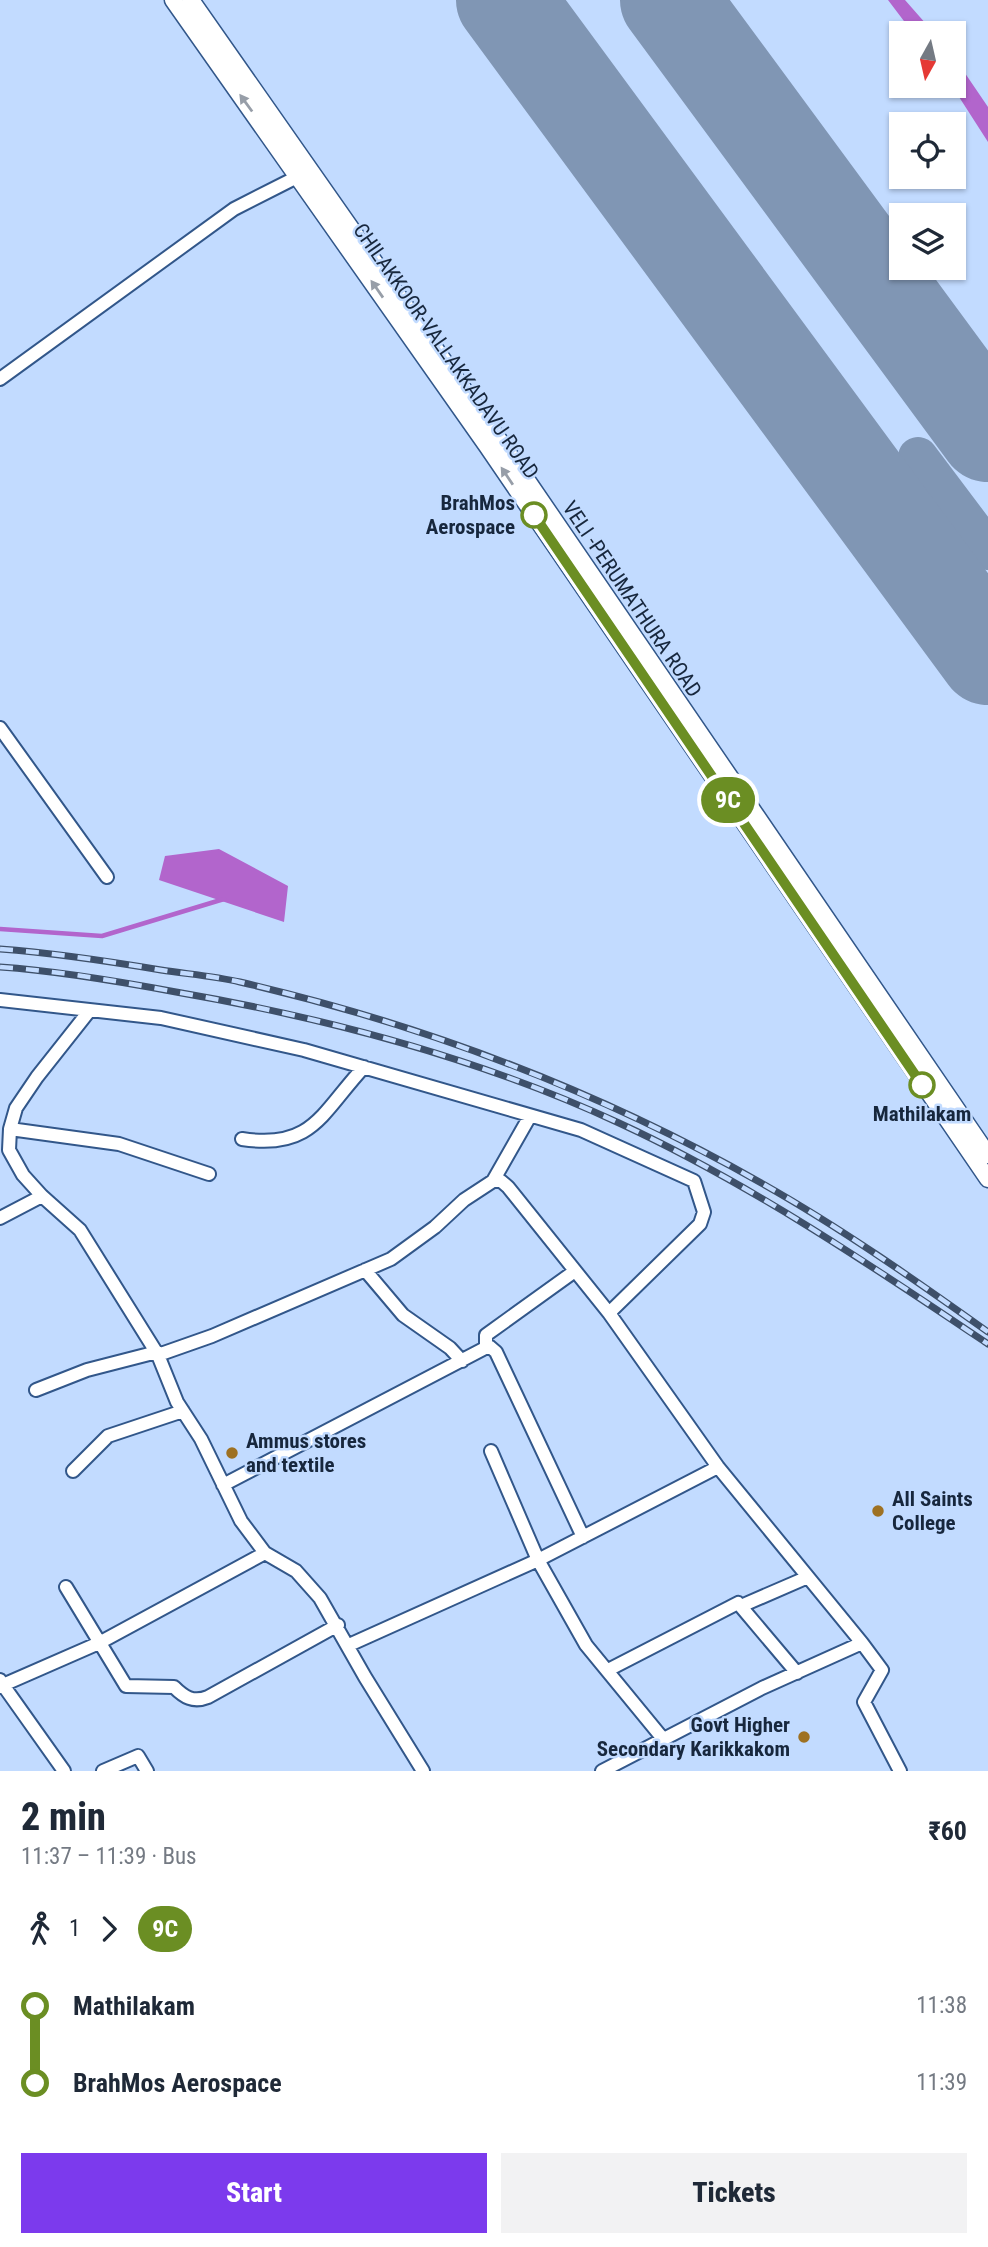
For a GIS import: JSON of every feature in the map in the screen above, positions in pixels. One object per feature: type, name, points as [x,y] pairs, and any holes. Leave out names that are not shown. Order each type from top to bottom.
[{"type":"main road","name":"CHILAKKOOR-VALLAKKADAVU ROAD","points":[[173,0],[299,176],[988,1179]]},
{"type":"main road","name":"VELI -PERUMATHURA ROAD","points":[[191,0],[520,470],[988,1155]]},
{"type":"street","points":[[0,379],[234,209],[299,176]]},
{"type":"street","points":[[0,728],[107,877]]},
{"type":"street","points":[[0,1000],[161,1018],[304,1050],[581,1130],[694,1181],[704,1212],[700,1224],[610,1313]]},
{"type":"street","points":[[90,1010],[16,1108],[10,1129],[9,1150],[23,1175],[80,1230],[157,1354],[183,1411],[241,1521],[265,1553],[296,1571],[320,1598],[423,1771]]},
{"type":"street","points":[[242,1139],[286,1141],[309,1128],[339,1100],[364,1067]]},
{"type":"street","points":[[36,1390],[86,1370],[157,1354],[212,1336],[391,1259],[435,1227],[464,1200],[494,1181],[530,1116]]},
{"type":"street","points":[[10,1129],[120,1144],[209,1174]]},
{"type":"street","points":[[494,1181],[501,1181],[508,1187],[610,1313],[718,1467],[883,1670],[864,1702],[900,1771]]},
{"type":"street","points":[[0,1217],[42,1196]]},
{"type":"street","points":[[365,1270],[402,1315],[450,1348],[462,1361]]},
{"type":"street","points":[[486,1348],[486,1335],[575,1271]]},
{"type":"street","points":[[223,1485],[492,1347],[583,1537]]},
{"type":"street","points":[[73,1471],[108,1436],[183,1411]]},
{"type":"street","points":[[491,1451],[538,1560],[586,1645],[664,1740]]},
{"type":"street","points":[[348,1644],[538,1560],[718,1467]]},
{"type":"street","points":[[64,1771],[1,1684],[99,1643],[265,1553]]},
{"type":"street","points":[[741,1606],[808,1577]]},
{"type":"street","points":[[66,1587],[126,1686],[174,1687],[186,1698],[199,1701],[338,1625]]},
{"type":"street","points":[[608,1670],[734,1604],[741,1606],[797,1673]]},
{"type":"street","points":[[601,1771],[762,1688],[862,1643]]},
{"type":"street","points":[[103,1771],[138,1756],[147,1771]]},
{"type":"shaded area","points":[[888,0],[905,0],[923,21],[904,21]]},
{"type":"shaded area","points":[[966,75],[988,107],[988,142],[960,98],[966,98]]},
{"type":"shaded area","points":[[219,849],[288,886],[284,922],[159,880],[165,856]]},
{"type":"waterway","points":[[0,929],[102,936],[224,899]]},
{"type":"taxiway","points":[[918,457],[988,550]]},
{"type":"runway","points":[[505,0],[988,656]]},
{"type":"runway","points":[[669,0],[988,433]]},
{"type":"railway","points":[[0,949],[240,982],[376,1018],[509,1064],[639,1120],[763,1184],[849,1236],[988,1332]]},
{"type":"railway","points":[[0,967],[110,980],[289,1014],[402,1043],[512,1079],[619,1123],[762,1198],[988,1344]]},
{"type":"bus line","name":"9C","points":[[534,515],[922,1085]]},
{"type":"place","name":"BrahMos Aerospace","points":[[534,515]]},
{"type":"place","name":"Mathilakam","points":[[922,1085]]},
{"type":"place","name":"Ammus stores and textile","points":[[232,1453]]},
{"type":"place","name":"All Saints College","points":[[878,1511]]},
{"type":"place","name":"Govt Higher Secondary Karikkakom","points":[[804,1737]]}]
